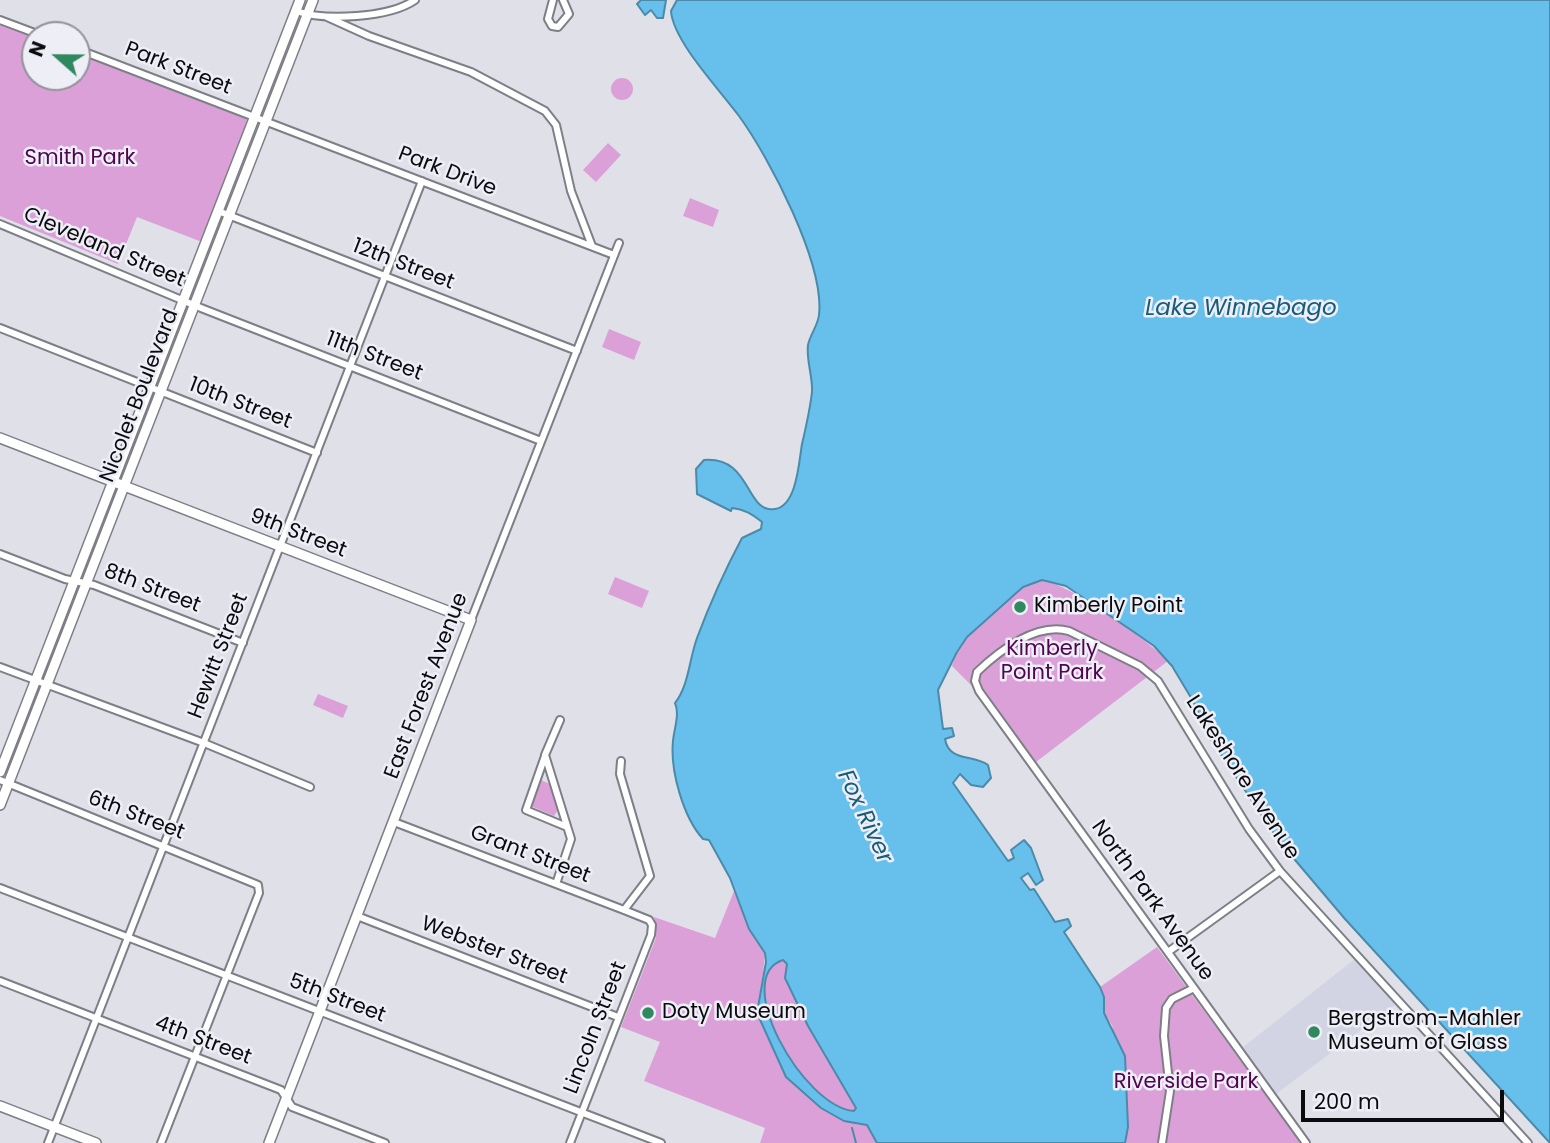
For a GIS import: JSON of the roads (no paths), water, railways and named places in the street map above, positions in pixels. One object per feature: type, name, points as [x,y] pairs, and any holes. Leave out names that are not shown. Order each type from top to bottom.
[{"type":"street","name":"Nicolet Boulevard","points":[[0,772],[300,0]]},
{"type":"street","name":"Nicolet Boulevard","points":[[0,805],[4,782],[48,684],[313,0]]},
{"type":"street","points":[[296,11],[327,17],[393,10],[415,0]]},
{"type":"street","points":[[553,0],[548,19],[552,26],[558,27],[569,14],[563,0]]},
{"type":"street","points":[[327,17],[369,36],[471,72],[545,111],[560,135],[571,191],[592,246]]},
{"type":"street","points":[[0,20],[21,28]]},
{"type":"street","name":"Park Street","points":[[91,54],[267,121]]},
{"type":"street","name":"Park Drive","points":[[267,121],[614,255]]},
{"type":"street","name":"Hewitt Street","points":[[48,1143],[422,181]]},
{"type":"street","name":"12th Street","points":[[218,211],[577,351]]},
{"type":"street","name":"Cleveland Street","points":[[0,224],[194,305]]},
{"type":"street","name":"East Forest Avenue","points":[[269,1143],[619,243]]},
{"type":"street","name":"11th Street","points":[[194,305],[541,441]]},
{"type":"street","name":"10th Street","points":[[0,328],[317,453]]},
{"type":"street","name":"9th Street","points":[[0,438],[471,620]]},
{"type":"street","name":"8th Street","points":[[0,554],[243,643]]},
{"type":"street","name":"Lakeshore Avenue","points":[[975,677],[987,663],[1027,637],[1055,627],[1076,633],[1140,666],[1158,681],[1236,808],[1280,871],[1528,1143]]},
{"type":"street","points":[[0,667],[204,743],[310,787]]},
{"type":"street","name":"North Park Avenue","points":[[975,677],[979,691],[992,710],[1306,1143]]},
{"type":"street","points":[[560,720],[526,810],[567,827]]},
{"type":"street","points":[[545,755],[567,827],[570,849],[556,884]]},
{"type":"street","points":[[621,761],[620,774],[650,876],[624,910]]},
{"type":"street","name":"6th Street","points":[[4,782],[258,885],[258,893],[226,975]]},
{"type":"street","name":"Grant Street","points":[[394,821],[645,918],[652,925]]},
{"type":"street","points":[[1168,952],[1280,871]]},
{"type":"street","name":"5th Street","points":[[0,888],[660,1143]]},
{"type":"street","name":"Webster Street","points":[[357,916],[618,1017]]},
{"type":"street","name":"Lincoln Street","points":[[570,1143],[651,935],[652,925]]},
{"type":"street","points":[[161,1143],[226,975]]},
{"type":"street","name":"4th Street","points":[[0,981],[281,1090],[292,1107],[385,1143]]},
{"type":"street","points":[[1162,1143],[1170,1091],[1164,1036],[1166,1008],[1172,999],[1194,988]]},
{"type":"street","points":[[0,1106],[96,1143]]},
{"type":"water","points":[[641,0],[666,0],[663,18],[657,18],[651,10],[645,15],[637,4]]},
{"type":"water","name":"Lake Winnebago","points":[[677,0],[1550,0],[1550,1143],[1345,919],[1279,841],[1210,738],[1193,701],[1172,666],[1154,646],[1066,586],[1042,580],[1023,587],[967,637],[957,652],[938,690],[943,729],[952,728],[954,736],[945,739],[951,751],[988,765],[991,778],[983,787],[971,785],[960,774],[953,783],[1008,861],[1014,858],[1011,850],[1024,840],[1031,848],[1043,880],[1036,885],[1028,873],[1021,878],[1030,890],[1034,889],[1055,922],[1068,919],[1071,926],[1064,932],[1100,987],[1104,997],[1104,1013],[1125,1056],[1128,1127],[1125,1143],[877,1143],[867,1125],[844,1121],[821,1108],[786,1077],[757,1013],[766,962],[765,953],[749,929],[730,878],[709,840],[703,839],[689,818],[676,779],[673,741],[677,717],[675,703],[683,688],[694,646],[707,613],[742,538],[761,529],[762,522],[751,514],[732,508],[731,511],[697,494],[696,469],[704,460],[720,461],[740,475],[758,503],[765,508],[775,509],[788,500],[796,482],[811,398],[808,345],[819,315],[819,293],[804,240],[765,157],[739,116],[688,51],[671,11]],"holes":[[[783,960],[787,964],[785,978],[808,1026],[856,1108],[854,1111],[834,1104],[814,1088],[795,1066],[780,1040],[769,1014],[765,990],[769,971]]]},
{"type":"waterway","points":[[852,1128],[856,1143]]},
{"type":"place","name":"Kimberly Point","points":[[1020,607]]},
{"type":"place","name":"Doty Museum","points":[[648,1013]]},
{"type":"place","name":"Bergstrom-Mahler Museum of Glass","points":[[1314,1032]]},
{"type":"park label","name":"Smith Park","points":[[80,159]]},
{"type":"park label","name":"Kimberly Point Park","points":[[1052,662]]},
{"type":"park label","name":"Riverside Park","points":[[1186,1083]]},
{"type":"water label","name":"Fox River","points":[[864,817]]}]
